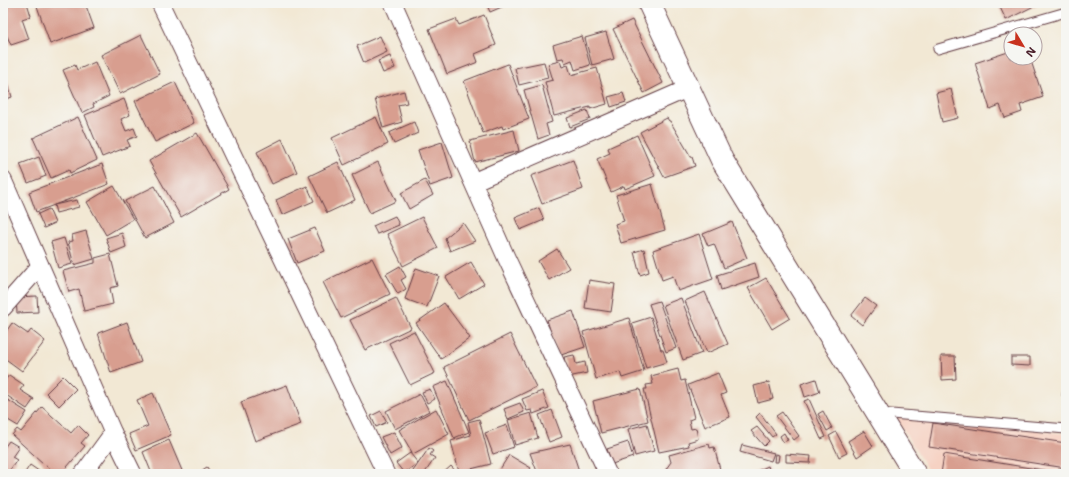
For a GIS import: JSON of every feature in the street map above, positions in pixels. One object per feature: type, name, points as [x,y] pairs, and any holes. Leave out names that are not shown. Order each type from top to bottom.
[{"type":"street","points":[[160,3],[386,474]]},
{"type":"street","points":[[393,3],[506,257],[608,474]]},
{"type":"street","points":[[649,3],[722,160],[915,474]]},
{"type":"street","points":[[473,182],[689,88]]},
{"type":"street","points":[[3,180],[113,433],[133,474]]},
{"type":"street","points":[[3,308],[40,266]]},
{"type":"street","points":[[83,474],[113,433]]},
{"type":"lane","points":[[938,49],[1066,12]]},
{"type":"lane","points":[[878,413],[1066,429]]},
{"type":"shaded area","points":[[891,410],[1066,434],[1066,474],[930,474]]},
{"type":"building","points":[[3,3],[27,3],[31,16],[22,19],[29,39],[11,45],[7,36],[3,37]]},
{"type":"building","points":[[45,3],[85,3],[94,28],[50,44],[37,6]]},
{"type":"building","points":[[486,3],[511,3],[490,12]]},
{"type":"building","points":[[998,3],[1040,3],[1006,20]]},
{"type":"building","points":[[484,15],[496,45],[475,54],[478,62],[447,74],[429,29],[456,19],[459,25]]},
{"type":"building","points":[[632,20],[663,83],[644,93],[613,29]]},
{"type":"building","points":[[606,32],[614,59],[592,65],[585,38]]},
{"type":"building","points":[[141,35],[160,74],[120,94],[101,55]]},
{"type":"building","points":[[380,36],[387,52],[364,63],[357,46]]},
{"type":"building","points":[[582,36],[590,65],[575,70],[572,60],[565,63],[563,58],[557,59],[553,45]]},
{"type":"building","points":[[1003,54],[1003,66],[1033,66],[1043,97],[1020,105],[1022,112],[1005,118],[1000,105],[990,109],[975,63]]},
{"type":"building","points":[[390,56],[395,68],[383,73],[378,61]]},
{"type":"building","points":[[560,61],[562,67],[568,65],[571,75],[597,68],[607,104],[554,116],[545,82],[553,80],[548,64]]},
{"type":"building","points":[[95,62],[109,96],[93,104],[94,107],[82,113],[63,70],[75,65],[77,70]]},
{"type":"building","points":[[544,62],[548,78],[519,85],[515,68]]},
{"type":"building","points":[[508,64],[529,119],[503,129],[502,126],[483,133],[464,81]]},
{"type":"building","points":[[6,76],[12,97],[4,100],[3,77]]},
{"type":"building","points":[[175,82],[194,123],[155,142],[135,101]]},
{"type":"building","points":[[542,85],[552,122],[546,124],[549,135],[538,139],[524,90]]},
{"type":"building","points":[[951,89],[958,118],[942,122],[936,93]]},
{"type":"building","points":[[404,91],[407,103],[398,105],[402,122],[383,128],[375,99]]},
{"type":"building","points":[[623,93],[626,102],[611,107],[608,97]]},
{"type":"building","points":[[124,99],[130,115],[121,119],[126,131],[134,128],[137,136],[127,140],[130,146],[102,157],[85,115]]},
{"type":"building","points":[[587,110],[590,119],[570,127],[567,118]]},
{"type":"building","points":[[78,117],[97,160],[70,173],[69,170],[51,178],[33,138]]},
{"type":"building","points":[[376,117],[388,144],[344,165],[332,138]]},
{"type":"building","points":[[667,118],[692,157],[695,166],[664,177],[640,132]]},
{"type":"building","points":[[414,122],[418,133],[394,144],[389,133]]},
{"type":"building","points":[[514,130],[519,151],[475,162],[470,141]]},
{"type":"building","points":[[197,133],[229,189],[181,217],[149,161]]},
{"type":"building","points":[[637,135],[655,176],[625,189],[624,186],[611,192],[597,159],[610,153],[608,148]]},
{"type":"building","points":[[282,139],[297,172],[272,184],[257,152]]},
{"type":"building","points":[[442,142],[453,178],[430,186],[418,150]]},
{"type":"building","points":[[39,157],[46,176],[28,183],[20,164]]},
{"type":"building","points":[[573,160],[583,189],[542,204],[531,176]]},
{"type":"building","points":[[338,162],[355,200],[327,213],[309,176]]},
{"type":"building","points":[[378,162],[396,201],[370,213],[352,175]]},
{"type":"building","points":[[102,164],[109,184],[36,212],[29,192]]},
{"type":"building","points":[[425,180],[433,195],[409,209],[401,193]]},
{"type":"building","points":[[652,184],[665,230],[621,243],[615,224],[624,221],[616,195]]},
{"type":"building","points":[[114,186],[133,219],[106,235],[87,202]]},
{"type":"building","points":[[155,186],[174,223],[145,238],[125,201]]},
{"type":"building","points":[[307,186],[314,201],[282,215],[276,200]]},
{"type":"building","points":[[77,200],[79,207],[56,213],[54,205]]},
{"type":"building","points":[[539,208],[544,220],[520,230],[515,218]]},
{"type":"building","points":[[49,209],[55,223],[44,228],[38,214]]},
{"type":"building","points":[[395,216],[399,225],[377,234],[373,226]]},
{"type":"building","points":[[422,217],[438,248],[403,266],[387,234]]},
{"type":"building","points":[[732,222],[747,258],[724,268],[714,244],[708,246],[703,234]]},
{"type":"building","points":[[463,223],[475,241],[450,251],[445,238]]},
{"type":"building","points":[[315,228],[325,251],[297,263],[288,239]]},
{"type":"building","points":[[86,231],[94,259],[74,265],[68,242],[73,241],[72,235]]},
{"type":"building","points":[[122,233],[126,247],[111,253],[106,238]]},
{"type":"building","points":[[699,234],[713,279],[678,291],[673,276],[662,280],[653,250]]},
{"type":"building","points":[[64,238],[72,264],[58,268],[51,242]]},
{"type":"building","points":[[557,249],[569,268],[549,280],[538,261]]},
{"type":"building","points":[[644,249],[649,272],[640,275],[634,252]]},
{"type":"building","points":[[110,254],[118,286],[110,288],[113,304],[84,311],[79,289],[69,292],[63,271],[95,263],[95,258]]},
{"type":"building","points":[[372,258],[390,294],[341,318],[323,282]]},
{"type":"building","points":[[471,262],[484,284],[459,299],[446,277]]},
{"type":"building","points":[[755,263],[759,277],[721,290],[717,275]]},
{"type":"building","points":[[400,266],[406,277],[401,280],[406,289],[398,294],[386,274]]},
{"type":"building","points":[[416,268],[439,276],[427,307],[405,299]]},
{"type":"building","points":[[766,278],[790,318],[772,329],[748,288]]},
{"type":"building","points":[[589,280],[615,284],[611,312],[585,308]]},
{"type":"building","points":[[705,292],[728,344],[707,353],[685,301]]},
{"type":"building","points":[[37,296],[38,312],[17,313],[16,297]]},
{"type":"building","points":[[396,298],[411,328],[365,350],[350,320]]},
{"type":"building","points":[[681,298],[702,353],[683,360],[663,305]]},
{"type":"building","points":[[865,298],[876,306],[862,325],[851,316]]},
{"type":"building","points":[[659,301],[676,348],[666,352],[649,304]]},
{"type":"building","points":[[444,303],[470,338],[441,359],[416,323]]},
{"type":"building","points":[[573,311],[585,347],[558,356],[547,320]]},
{"type":"building","points":[[651,317],[661,350],[663,350],[667,362],[646,368],[632,323]]},
{"type":"building","points":[[629,318],[644,371],[622,378],[620,372],[596,379],[583,332]]},
{"type":"building","points":[[127,322],[141,362],[111,373],[98,333]]},
{"type":"building","points":[[12,323],[28,334],[31,330],[45,341],[22,371],[3,357],[3,336]]},
{"type":"building","points":[[414,331],[435,373],[410,385],[389,343]]},
{"type":"building","points":[[510,334],[536,387],[469,420],[444,367]]},
{"type":"building","points":[[574,355],[576,364],[585,362],[587,373],[568,377],[564,357]]},
{"type":"building","points":[[941,356],[955,356],[956,379],[942,380]]},
{"type":"building","points":[[1011,357],[1030,357],[1030,366],[1011,365]]},
{"type":"building","points":[[678,369],[681,381],[685,380],[694,418],[689,420],[691,429],[696,428],[698,439],[688,442],[689,446],[659,452],[644,389],[647,389],[646,385],[653,384],[651,376]]},
{"type":"building","points":[[718,373],[726,393],[721,395],[730,417],[705,427],[688,385]]},
{"type":"building","points":[[9,375],[24,385],[20,390],[34,399],[27,409],[3,393],[3,383]]},
{"type":"building","points":[[63,376],[76,389],[59,406],[46,393]]},
{"type":"building","points":[[816,379],[820,392],[805,397],[801,384]]},
{"type":"building","points":[[447,381],[469,432],[454,438],[433,387]]},
{"type":"building","points":[[769,382],[773,399],[758,403],[754,386]]},
{"type":"building","points":[[287,385],[301,424],[255,441],[241,402]]},
{"type":"building","points":[[1063,385],[1066,385],[1066,396],[1062,396]]},
{"type":"building","points":[[430,389],[435,399],[427,403],[422,392]]},
{"type":"building","points":[[640,389],[648,421],[601,433],[593,401]]},
{"type":"building","points":[[542,391],[549,408],[533,414],[532,410],[527,411],[522,399]]},
{"type":"building","points":[[153,393],[171,435],[136,450],[129,434],[148,426],[137,400]]},
{"type":"building","points":[[420,394],[429,411],[395,429],[386,411]]},
{"type":"building","points":[[3,397],[27,412],[18,426],[3,417]]},
{"type":"building","points":[[809,399],[826,437],[821,439],[804,401]]},
{"type":"building","points":[[520,403],[524,412],[508,419],[504,409]]},
{"type":"building","points":[[42,407],[71,433],[78,425],[88,435],[81,443],[85,446],[61,474],[55,474],[12,435],[17,429],[21,432]]},
{"type":"building","points":[[436,409],[449,434],[413,454],[399,430]]},
{"type":"building","points":[[552,410],[562,437],[549,442],[539,415]]},
{"type":"building","points":[[381,411],[387,422],[376,427],[371,416]]},
{"type":"building","points":[[823,411],[832,428],[827,431],[818,414]]},
{"type":"building","points":[[782,412],[799,436],[794,440],[776,416]]},
{"type":"building","points":[[531,413],[538,438],[515,445],[508,420]]},
{"type":"building","points":[[760,413],[776,434],[772,437],[756,417]]},
{"type":"building","points":[[479,419],[491,464],[459,472],[451,441],[471,435],[468,422]]},
{"type":"building","points":[[933,423],[1066,443],[1066,468],[929,447]]},
{"type":"building","points":[[647,424],[654,451],[635,456],[628,429]]},
{"type":"building","points":[[507,425],[514,447],[493,454],[485,433]]},
{"type":"building","points":[[757,427],[769,441],[764,446],[751,431]]},
{"type":"building","points":[[864,431],[873,446],[857,457],[848,441]]},
{"type":"building","points":[[394,432],[402,448],[390,455],[381,437]]},
{"type":"building","points":[[836,432],[847,453],[839,457],[829,436]]},
{"type":"building","points":[[784,433],[788,440],[783,442],[780,436]]},
{"type":"building","points":[[169,440],[183,473],[152,474],[143,452]]},
{"type":"building","points":[[9,441],[19,447],[12,457],[17,460],[7,474],[3,474],[3,449]]},
{"type":"building","points":[[628,442],[633,457],[612,464],[607,449]]},
{"type":"building","points":[[570,444],[580,474],[538,474],[530,453]]},
{"type":"building","points":[[709,444],[710,448],[714,447],[721,473],[666,474],[666,469],[671,462],[669,455]]},
{"type":"building","points":[[742,445],[774,453],[771,461],[740,452]]},
{"type":"building","points":[[429,448],[433,451],[430,455],[435,458],[424,474],[411,474]]},
{"type":"building","points":[[410,453],[418,463],[404,473],[396,463]]},
{"type":"building","points":[[775,454],[779,455],[778,462],[774,462]]},
{"type":"building","points":[[786,454],[811,456],[810,463],[786,462]]},
{"type":"building","points":[[944,454],[1061,473],[1061,474],[941,474]]},
{"type":"building","points":[[509,455],[531,468],[528,472],[531,474],[497,474]]},
{"type":"building","points":[[30,465],[43,474],[24,474]]},
{"type":"building","points":[[451,466],[458,474],[442,474]]},
{"type":"building","points":[[768,466],[770,472],[766,474],[751,474]]},
{"type":"building","points":[[207,467],[211,474],[196,474]]}]
